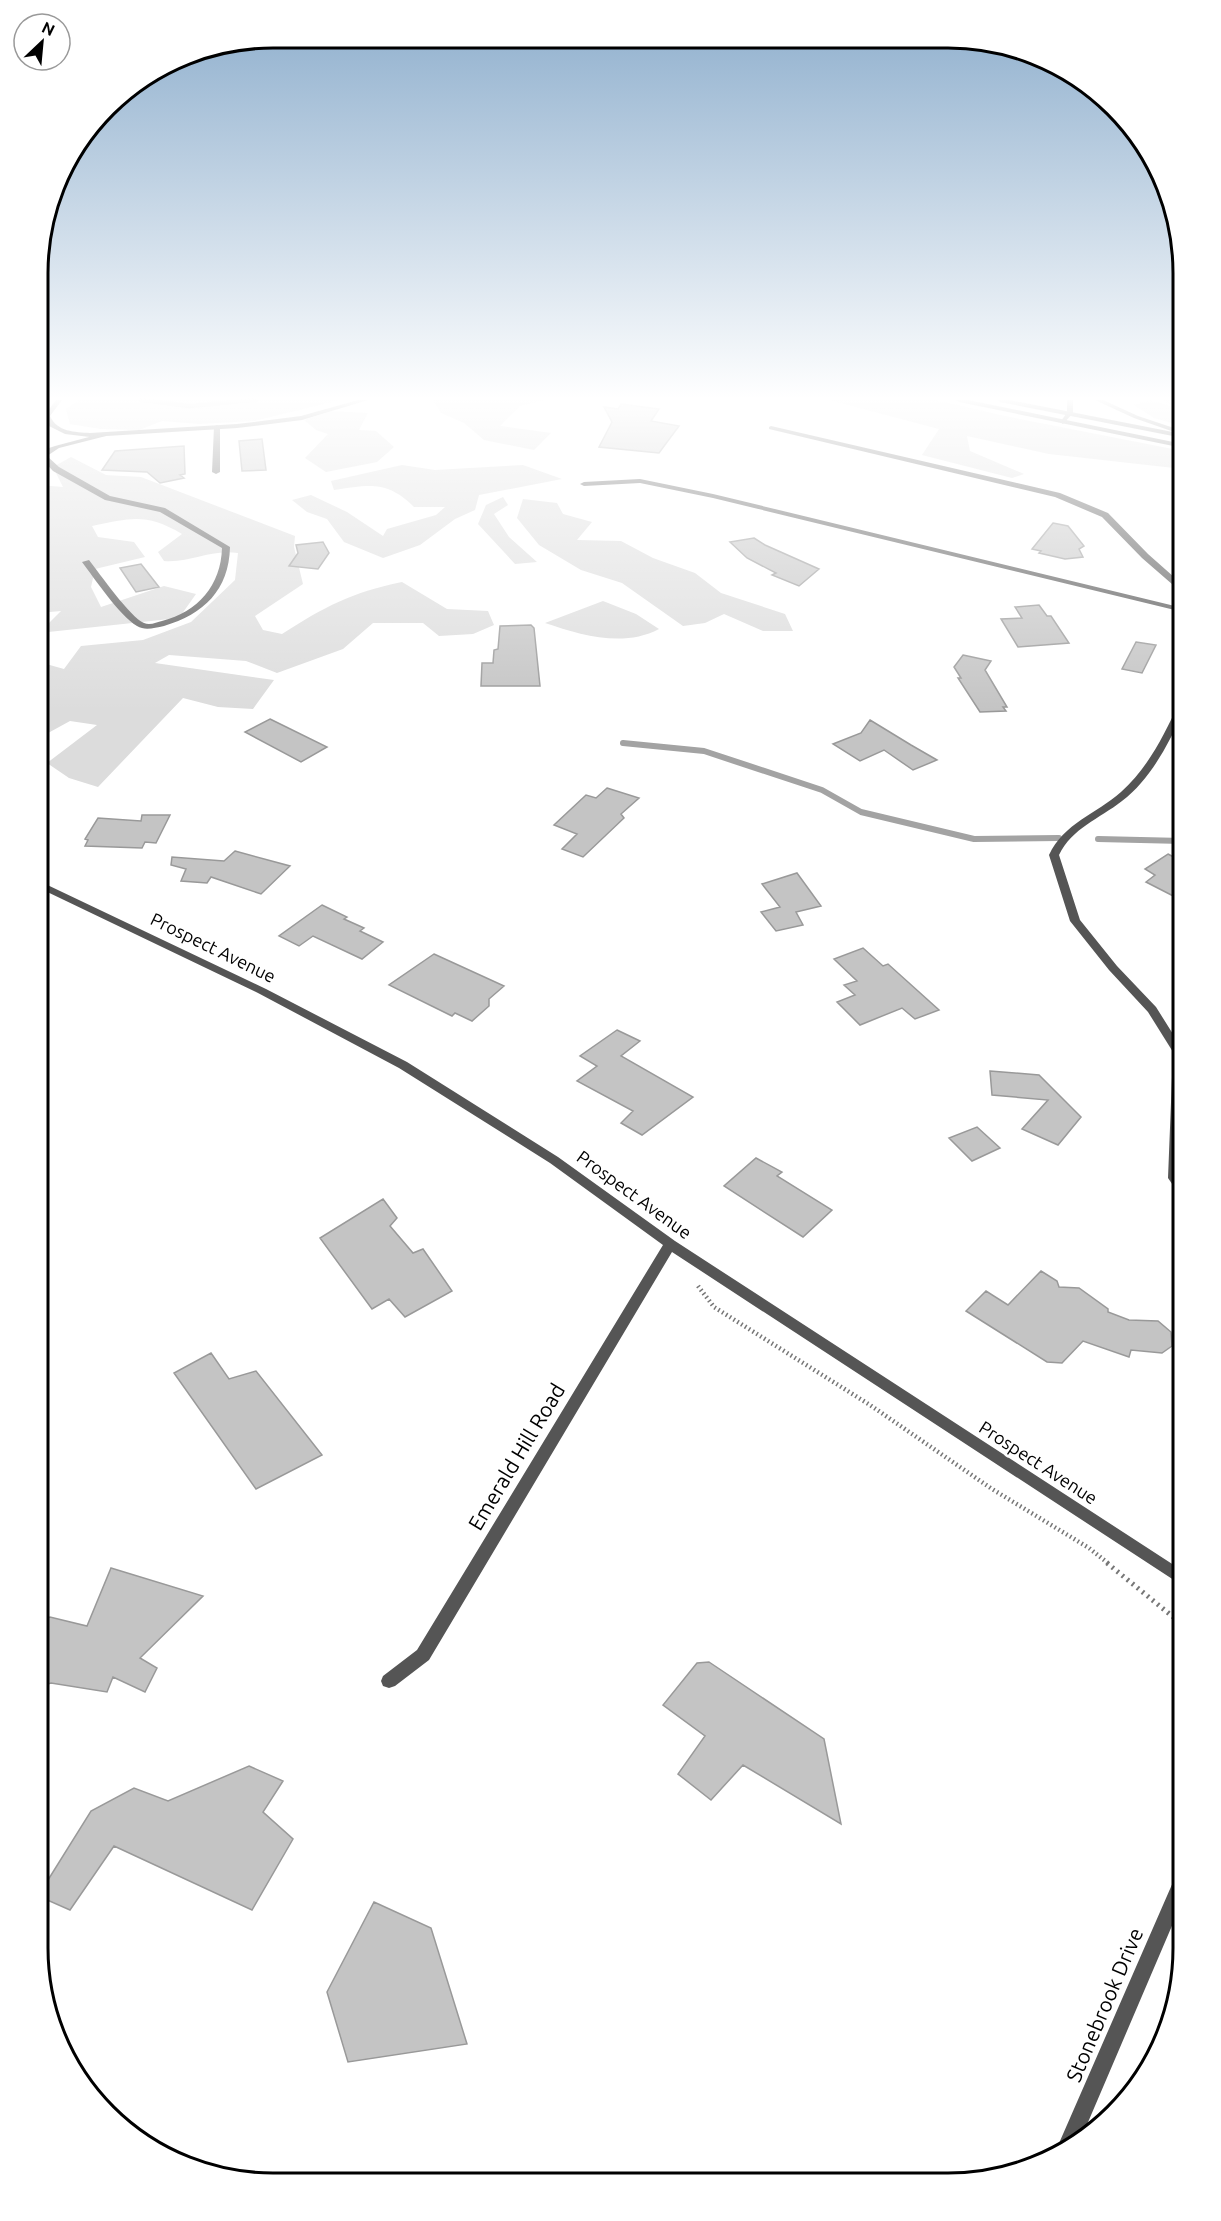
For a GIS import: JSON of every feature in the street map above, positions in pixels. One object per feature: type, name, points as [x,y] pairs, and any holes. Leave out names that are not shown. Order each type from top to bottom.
[{"type":"street","points":[[86,562],[132,619],[142,626],[175,622],[193,612],[210,597],[227,561],[226,547],[162,510],[133,504]]},
{"type":"street","points":[[745,504],[896,538],[1173,607]]},
{"type":"street","points":[[1078,504],[1105,515],[1145,556],[1173,580]]},
{"type":"street","points":[[1173,724],[1160,752],[1126,793],[1063,837],[1054,855],[1075,921],[1152,1010],[1173,1043]]},
{"type":"street","name":"Prospect Avenue","points":[[48,888],[262,991],[403,1065],[554,1160],[670,1244],[1173,1572]]},
{"type":"street","name":"Emerald Hill Road","points":[[389,1681],[423,1655],[670,1244]]},
{"type":"street","name":"Stonebrook Drive","points":[[1072,2135],[1173,1902]]},
{"type":"path","points":[[696,1282],[714,1307],[870,1405],[992,1490],[1089,1548],[1173,1616]]},
{"type":"shaded area","points":[[48,504],[211,504],[295,536],[294,547],[303,584],[255,616],[263,630],[282,634],[339,602],[402,582],[447,609],[488,611],[494,625],[473,634],[439,636],[423,623],[373,623],[343,649],[277,673],[246,661],[169,655],[155,663],[274,680],[253,709],[218,707],[183,698],[98,787],[69,778],[48,764],[97,725],[70,721],[48,733],[48,665],[64,669],[81,646],[143,640],[191,622],[235,580],[238,553],[218,553],[164,561],[158,552],[182,534],[169,527],[138,519],[92,526],[98,537],[134,542],[145,557],[95,569],[91,587],[101,607],[164,586],[196,594],[179,618],[48,632],[48,624],[61,611],[48,612]]},
{"type":"shaded area","points":[[297,504],[329,504],[347,512],[383,536],[387,529],[436,515],[445,507],[414,507],[410,504],[477,504],[475,510],[455,519],[420,545],[383,558],[344,542],[327,519],[307,512]]},
{"type":"shaded area","points":[[507,504],[494,514],[509,537],[537,562],[515,564],[478,524],[486,505]]},
{"type":"shaded area","points":[[522,504],[557,504],[563,514],[592,522],[577,540],[621,541],[653,558],[695,573],[721,593],[785,614],[793,631],[763,631],[724,614],[705,623],[683,626],[622,583],[581,570],[539,545],[517,518]]},
{"type":"shaded area","points":[[603,601],[636,614],[659,629],[645,635],[617,639],[573,632],[545,623]]},
{"type":"building","points":[[1053,523],[1068,526],[1084,546],[1079,549],[1083,557],[1065,559],[1032,549]]},
{"type":"building","points":[[754,538],[819,569],[799,586],[772,575],[776,573],[747,558],[730,542]]},
{"type":"building","points":[[323,542],[329,553],[318,569],[289,566],[298,553],[296,545]]},
{"type":"building","points":[[141,564],[159,587],[136,592],[120,568]]},
{"type":"building","points":[[1039,605],[1047,616],[1051,616],[1069,643],[1018,647],[1001,619],[1022,618],[1015,607]]},
{"type":"building","points":[[531,625],[534,628],[540,686],[481,686],[482,663],[493,663],[494,650],[498,649],[500,626]]},
{"type":"building","points":[[1136,642],[1156,645],[1142,673],[1122,669]]},
{"type":"building","points":[[963,655],[991,661],[985,670],[1007,707],[1003,707],[1006,711],[980,712],[958,678],[961,678],[954,667]]},
{"type":"building","points":[[270,719],[327,747],[301,762],[245,732]]},
{"type":"building","points":[[870,720],[937,760],[913,770],[884,750],[860,761],[833,744],[861,733]]},
{"type":"building","points":[[607,788],[639,798],[621,814],[624,818],[583,857],[562,849],[577,834],[554,825],[586,795],[596,798]]},
{"type":"building","points":[[142,815],[170,815],[156,843],[145,842],[142,848],[85,846],[88,840],[85,839],[98,818],[141,821]]},
{"type":"building","points":[[235,851],[290,866],[261,894],[211,877],[207,883],[181,881],[186,869],[171,865],[172,857],[224,861]]},
{"type":"building","points":[[1168,854],[1173,857],[1173,896],[1146,882],[1155,875],[1145,869]]},
{"type":"building","points":[[797,873],[821,906],[796,912],[803,925],[776,931],[761,912],[780,907],[762,884]]},
{"type":"building","points":[[322,905],[347,917],[344,919],[364,928],[360,931],[383,942],[362,959],[313,936],[299,946],[279,936]]},
{"type":"building","points":[[863,948],[883,966],[888,964],[939,1010],[915,1019],[902,1008],[860,1025],[837,1002],[855,995],[844,985],[857,981],[834,959]]},
{"type":"building","points":[[434,954],[504,986],[489,999],[489,1006],[472,1021],[455,1013],[452,1016],[389,985]]},
{"type":"building","points":[[617,1030],[640,1041],[621,1056],[693,1097],[642,1135],[621,1123],[633,1111],[577,1081],[597,1066],[580,1056]]},
{"type":"building","points":[[990,1071],[1039,1075],[1081,1117],[1058,1145],[1022,1129],[1048,1100],[992,1095]]},
{"type":"building","points":[[977,1127],[1000,1148],[972,1161],[949,1138]]},
{"type":"building","points":[[756,1158],[782,1172],[777,1176],[832,1210],[803,1237],[724,1186]]},
{"type":"building","points":[[383,1199],[397,1218],[390,1226],[413,1253],[423,1249],[452,1291],[405,1317],[389,1299],[372,1309],[320,1238]]},
{"type":"building","points":[[1041,1271],[1057,1281],[1059,1287],[1079,1288],[1108,1309],[1108,1312],[1129,1320],[1158,1321],[1171,1332],[1172,1346],[1162,1353],[1131,1350],[1129,1357],[1083,1341],[1062,1363],[1047,1362],[966,1311],[986,1291],[1008,1305]]},
{"type":"building","points":[[211,1353],[229,1379],[256,1371],[322,1455],[256,1489],[174,1373]]},
{"type":"building","points":[[111,1568],[203,1596],[140,1658],[157,1668],[145,1692],[113,1677],[107,1692],[48,1684],[48,1618],[87,1626]]},
{"type":"building","points":[[709,1662],[824,1739],[841,1824],[743,1765],[711,1800],[678,1774],[705,1736],[663,1705],[697,1663]]},
{"type":"building","points":[[249,1766],[283,1781],[263,1812],[293,1839],[252,1910],[114,1846],[70,1910],[48,1900],[48,1880],[91,1811],[134,1788],[168,1801]]},
{"type":"building","points":[[374,1902],[431,1928],[467,2044],[348,2062],[327,1992]]},
{"type":"waterway","points":[[623,743],[704,751],[822,790],[861,812],[974,839],[1059,838]]},
{"type":"waterway","points":[[1098,839],[1173,841]]}]
